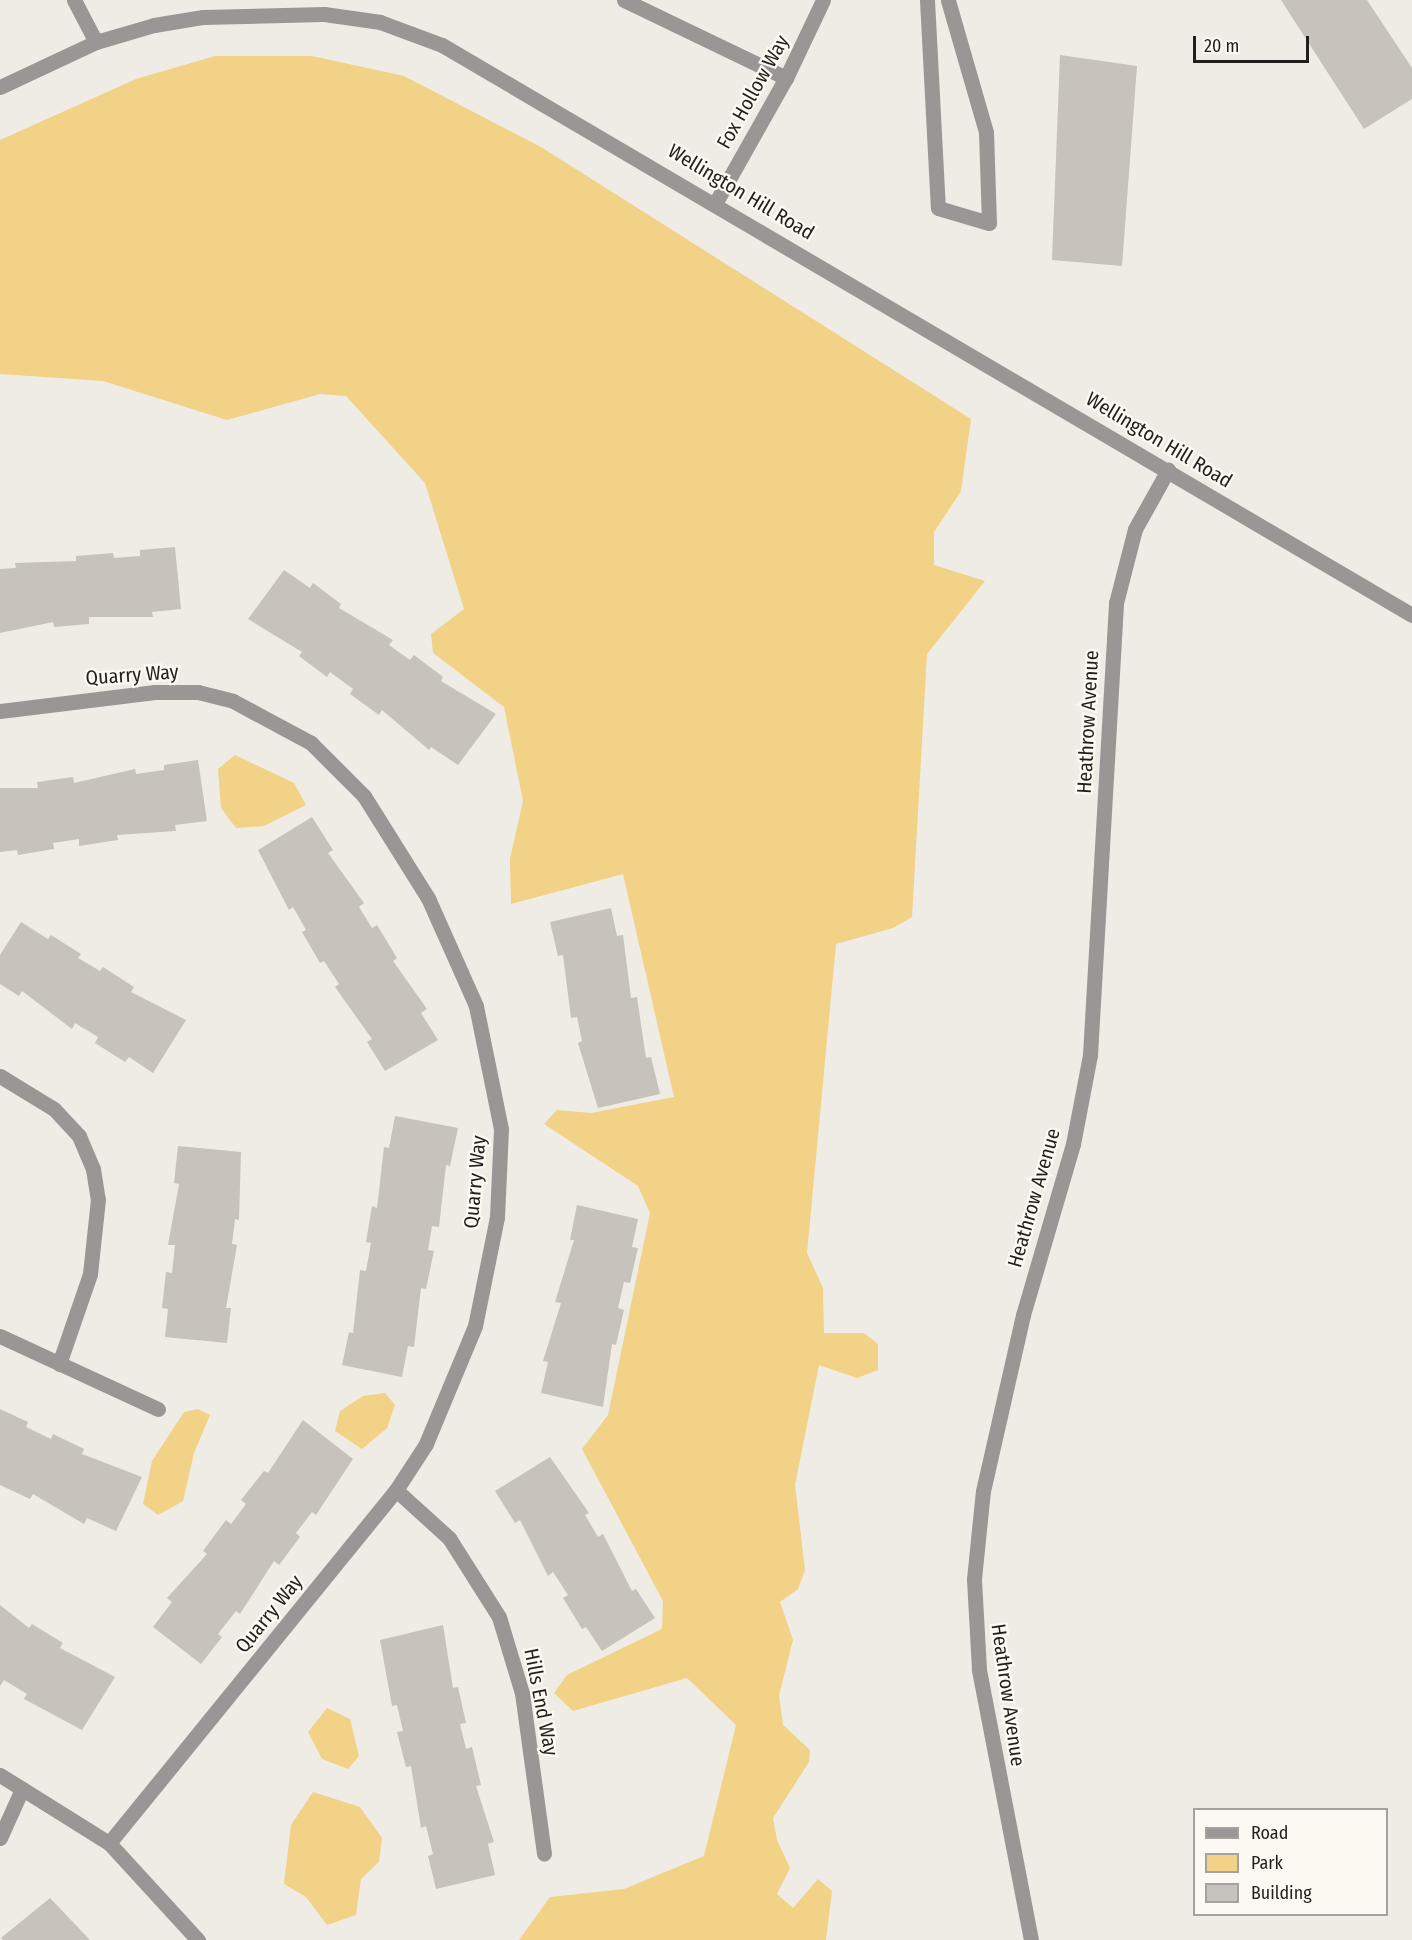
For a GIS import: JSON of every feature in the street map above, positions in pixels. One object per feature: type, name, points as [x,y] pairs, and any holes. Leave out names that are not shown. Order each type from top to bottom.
[{"type":"street","points":[[74,0],[96,42]]},
{"type":"street","points":[[624,0],[786,78]]},
{"type":"street","name":"Fox Hollow Way","points":[[716,202],[786,78],[823,0]]},
{"type":"street","points":[[927,0],[938,208],[989,223],[986,132],[948,0]]},
{"type":"street","name":"Wellington Hill Road","points":[[0,87],[96,42],[154,24],[203,17],[324,14],[380,22],[452,50],[716,202],[1412,615]]},
{"type":"street","name":"Heathrow Avenue","points":[[1031,1940],[979,1669],[974,1579],[986,1479],[1023,1315],[1073,1144],[1090,1054],[1116,603],[1136,529],[1168,470]]},
{"type":"street","name":"Quarry Way","points":[[0,711],[155,692],[198,692],[233,700],[312,743],[340,768],[390,835],[428,898],[476,1006],[498,1100],[502,1164],[496,1216],[467,1350],[426,1444],[396,1490],[109,1844]]},
{"type":"street","points":[[0,1076],[54,1109],[79,1136],[93,1169],[98,1199],[90,1274],[60,1364]]},
{"type":"street","points":[[0,1336],[158,1409]]},
{"type":"street","name":"Hills End Way","points":[[396,1490],[449,1538],[499,1617],[522,1693],[544,1852]]},
{"type":"street","points":[[0,1775],[109,1844],[198,1940]]},
{"type":"street","points":[[0,1838],[22,1789]]},
{"type":"green space","points":[[215,56],[312,56],[404,76],[541,147],[971,419],[961,491],[934,532],[934,565],[985,581],[927,654],[912,917],[893,928],[836,944],[807,1253],[823,1288],[824,1333],[864,1333],[878,1344],[878,1370],[857,1378],[819,1365],[795,1485],[805,1570],[798,1589],[780,1602],[793,1640],[779,1695],[783,1725],[810,1750],[809,1762],[773,1818],[777,1840],[790,1868],[777,1894],[793,1908],[818,1879],[832,1891],[826,1940],[519,1940],[550,1897],[624,1889],[704,1856],[736,1725],[687,1678],[573,1711],[554,1693],[567,1675],[662,1629],[663,1601],[582,1449],[608,1415],[650,1213],[638,1186],[544,1124],[557,1110],[591,1113],[674,1097],[623,874],[511,904],[510,859],[523,801],[504,707],[433,653],[431,634],[464,609],[425,483],[346,396],[320,394],[227,420],[103,381],[0,374],[0,140],[136,79]]},
{"type":"green space","points":[[235,755],[294,783],[306,805],[264,826],[236,828],[221,808],[218,769]]},
{"type":"green space","points":[[385,1393],[395,1405],[387,1428],[362,1449],[335,1431],[340,1411],[363,1396]]},
{"type":"green space","points":[[198,1409],[210,1415],[194,1453],[183,1501],[158,1515],[143,1504],[152,1461],[184,1412]]},
{"type":"green space","points":[[327,1708],[350,1719],[359,1756],[348,1769],[322,1759],[308,1732]]},
{"type":"green space","points":[[313,1792],[360,1807],[382,1838],[379,1862],[361,1879],[356,1915],[327,1925],[306,1897],[284,1884],[291,1825]]},
{"type":"building","points":[[1281,0],[1367,0],[1412,68],[1412,99],[1364,129]]},
{"type":"building","points":[[1060,55],[1137,66],[1122,266],[1052,260]]},
{"type":"building","points":[[175,547],[181,609],[152,612],[153,617],[89,617],[89,624],[54,627],[53,622],[0,633],[0,569],[16,568],[15,563],[76,561],[76,556],[113,553],[114,558],[140,556],[140,550]]},
{"type":"building","points":[[284,570],[310,588],[313,583],[341,604],[339,608],[393,640],[389,645],[410,660],[414,655],[443,677],[441,681],[496,714],[458,765],[431,747],[429,750],[382,710],[379,715],[350,694],[353,689],[330,672],[327,677],[299,656],[302,652],[248,619]]},
{"type":"building","points":[[198,760],[207,821],[175,825],[176,831],[117,835],[118,840],[79,846],[79,839],[53,843],[54,849],[18,855],[17,850],[0,852],[0,788],[38,788],[37,782],[73,777],[74,783],[135,769],[136,774],[164,770],[164,765]]},
{"type":"building","points":[[312,817],[333,850],[328,853],[364,903],[359,907],[372,928],[377,925],[397,958],[393,961],[427,1009],[421,1013],[438,1040],[385,1071],[367,1042],[372,1039],[335,987],[339,984],[324,961],[320,963],[302,932],[306,930],[293,907],[289,910],[258,850]]},
{"type":"building","points":[[611,908],[617,936],[623,935],[631,998],[637,997],[646,1058],[651,1057],[660,1094],[598,1108],[578,1043],[582,1041],[577,1017],[571,1018],[563,955],[558,956],[550,922]]},
{"type":"building","points":[[21,922],[48,939],[51,935],[81,954],[78,958],[100,971],[103,967],[134,987],[131,992],[186,1020],[153,1073],[129,1057],[125,1062],[95,1043],[98,1037],[75,1023],[72,1029],[22,991],[19,996],[0,984],[0,955]]},
{"type":"building","points":[[395,1116],[458,1128],[450,1166],[446,1165],[439,1227],[432,1226],[428,1250],[434,1251],[426,1289],[421,1288],[414,1347],[408,1346],[402,1377],[342,1365],[349,1332],[353,1333],[360,1270],[366,1271],[371,1243],[366,1242],[372,1206],[377,1208],[384,1147],[389,1148]]},
{"type":"building","points":[[178,1146],[241,1152],[239,1220],[235,1219],[232,1244],[237,1245],[226,1308],[231,1308],[227,1343],[165,1337],[168,1309],[162,1308],[166,1272],[172,1273],[175,1245],[168,1245],[179,1184],[174,1183]]},
{"type":"building","points":[[577,1205],[638,1219],[632,1247],[638,1248],[630,1283],[624,1282],[618,1308],[624,1310],[616,1345],[612,1344],[603,1407],[541,1393],[548,1362],[543,1361],[561,1303],[555,1302],[574,1240],[570,1240]]},
{"type":"building","points":[[0,1409],[28,1422],[26,1427],[51,1439],[53,1434],[84,1449],[82,1454],[142,1477],[116,1531],[87,1518],[84,1524],[33,1494],[30,1499],[0,1485]]},
{"type":"building","points":[[303,1420],[353,1459],[316,1515],[312,1512],[296,1533],[300,1537],[279,1565],[274,1561],[240,1614],[236,1611],[218,1634],[222,1637],[201,1664],[153,1627],[172,1602],[167,1598],[207,1554],[203,1551],[226,1520],[231,1524],[246,1504],[241,1500],[264,1471],[268,1473]]},
{"type":"building","points":[[550,1457],[589,1513],[585,1515],[598,1537],[603,1534],[632,1591],[636,1589],[655,1618],[602,1651],[586,1627],[582,1629],[563,1598],[568,1595],[553,1572],[548,1576],[520,1520],[515,1523],[495,1491]]},
{"type":"building","points":[[0,1605],[29,1628],[32,1624],[63,1643],[60,1648],[115,1677],[82,1730],[24,1699],[27,1694],[4,1680],[0,1686]]},
{"type":"building","points":[[443,1625],[453,1688],[458,1687],[466,1723],[460,1724],[466,1749],[472,1747],[481,1785],[476,1786],[494,1842],[488,1844],[495,1875],[436,1889],[428,1856],[433,1854],[426,1826],[421,1828],[411,1766],[406,1767],[397,1732],[403,1731],[397,1705],[392,1706],[380,1640]]},
{"type":"building","points":[[50,1898],[90,1940],[3,1940],[1,1938]]}]
